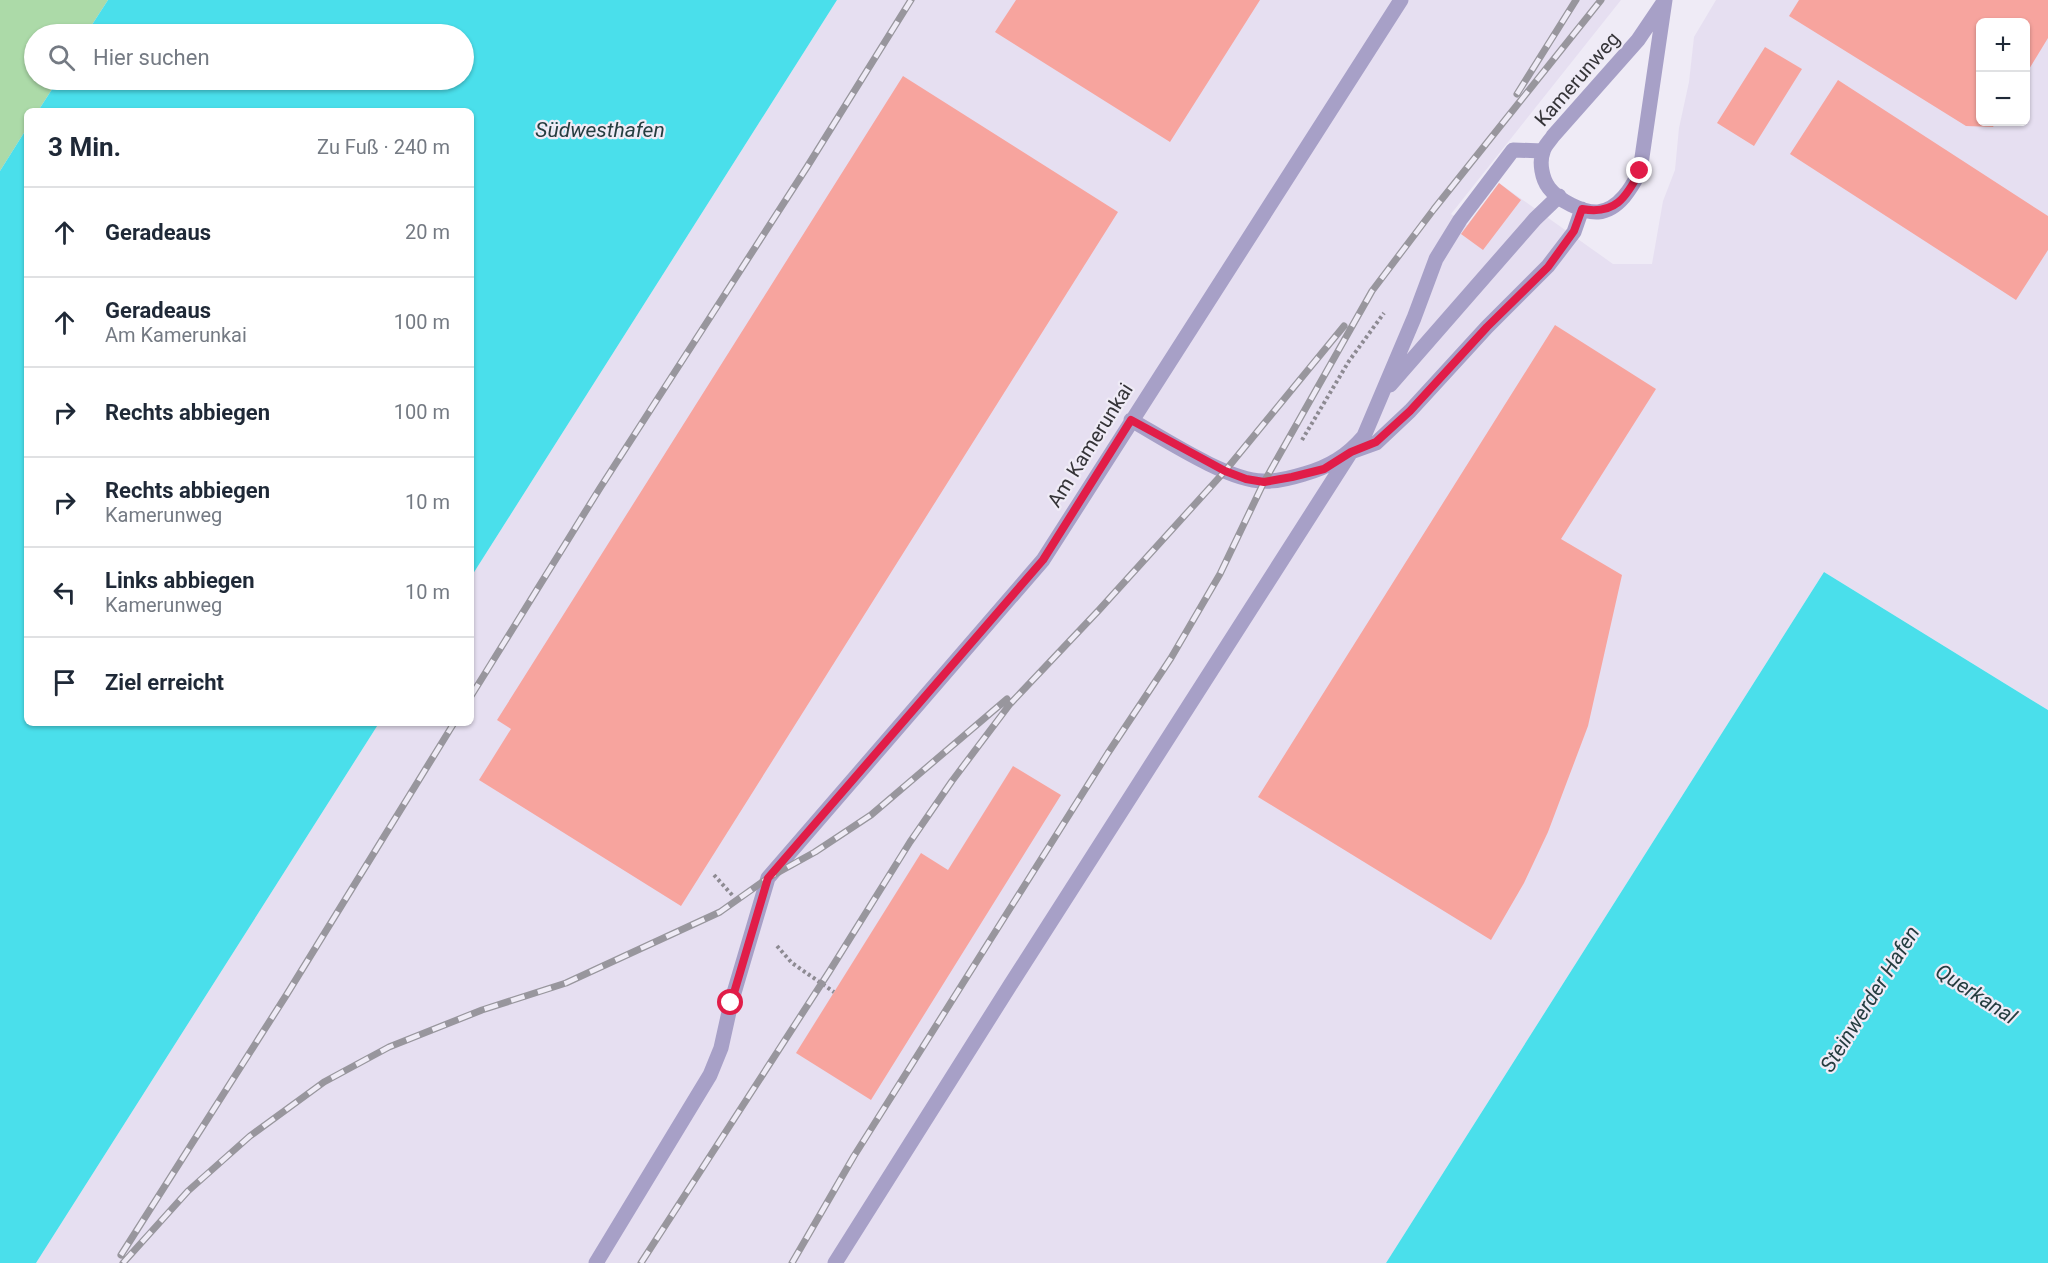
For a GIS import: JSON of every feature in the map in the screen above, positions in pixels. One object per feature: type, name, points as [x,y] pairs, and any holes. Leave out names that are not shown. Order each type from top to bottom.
[{"type":"street","name":"Am Kamerunkai","points":[[596,1263],[710,1075],[721,1048],[731,1003],[768,878],[1043,560],[1401,0]]},
{"type":"street","name":"Kamerunweg","points":[[1665,0],[1640,171],[1630,191],[1616,205],[1599,212],[1570,204],[1549,188],[1542,172],[1543,151],[1553,136],[1638,40],[1665,0]]},
{"type":"street","points":[[835,1263],[1003,996],[1351,452],[1364,436],[1414,318],[1436,259],[1460,220],[1513,150],[1543,151]]},
{"type":"street","points":[[1380,396],[1535,219],[1559,196]]},
{"type":"street","points":[[1131,420],[1225,471],[1255,480],[1264,482],[1324,469],[1351,452],[1376,442],[1410,411],[1487,327],[1548,267],[1574,231],[1582,209]]},
{"type":"shaded area","points":[[837,0],[1621,0],[1451,214],[1467,225],[1499,183],[1613,264],[1652,264],[1663,201],[1675,170],[1679,128],[1689,82],[1694,37],[1716,0],[2048,0],[2048,710],[1824,572],[1386,1263],[36,1263],[377,726],[474,726],[474,572]]},
{"type":"green space","points":[[0,0],[108,0],[92,24],[24,24],[24,90],[52,90],[40,108],[24,108],[24,133],[0,171]]},
{"type":"water","name":"Südwesthafen","points":[[108,0],[837,0],[474,572],[474,108],[40,108],[52,90],[474,90],[474,24],[92,24]]},
{"type":"water","points":[[24,133],[24,726],[377,726],[36,1263],[0,1263],[0,171]]},
{"type":"water","points":[[1824,572],[2048,710],[2048,1263],[1386,1263]]},
{"type":"building","points":[[1016,0],[1260,0],[1170,142],[995,32]]},
{"type":"building","points":[[1799,0],[2048,0],[2048,38],[2030,67],[2030,18],[1976,18],[1976,126],[1994,126],[1993,127],[1966,126],[1789,16]]},
{"type":"building","points":[[1765,47],[1802,69],[1754,146],[1717,123]]},
{"type":"building","points":[[903,76],[1118,212],[681,906],[479,780],[511,729],[497,720]]},
{"type":"building","points":[[1838,80],[2048,216],[2048,250],[2016,300],[1790,154]]},
{"type":"building","points":[[1499,183],[1521,200],[1483,250],[1461,234]]},
{"type":"building","points":[[1555,325],[1656,389],[1561,539],[1622,575],[1588,726],[1548,832],[1524,883],[1491,940],[1258,797]]},
{"type":"building","points":[[1013,766],[1061,795],[871,1100],[796,1053],[921,853],[948,870]]},
{"type":"railway","points":[[474,691],[600,488],[807,167],[911,0]]},
{"type":"railway","points":[[1517,94],[1576,0]]},
{"type":"railway","points":[[792,1263],[854,1156],[1108,753],[1171,658],[1220,574],[1264,482],[1372,291],[1434,209],[1601,0]]},
{"type":"railway","points":[[641,1263],[910,842],[952,781],[1010,704],[1225,471],[1344,326]]},
{"type":"railway","points":[[123,1263],[188,1191],[250,1136],[324,1082],[389,1047],[482,1010],[566,983],[720,912],[768,878],[815,852],[871,815],[1007,699]]},
{"type":"railway","points":[[121,1255],[287,994],[452,726]]},
{"type":"route","points":[[731,1003],[768,878],[1043,560],[1131,420],[1225,471],[1246,479],[1264,482],[1324,469],[1351,452],[1376,442],[1410,411],[1487,327],[1548,267],[1574,231],[1582,209],[1599,212],[1616,205],[1630,191],[1640,171]]},
{"type":"water label","name":"Querkanal","points":[[1976,994]]},
{"type":"water label","name":"Steinwerder Hafen","points":[[1870,999]]}]
